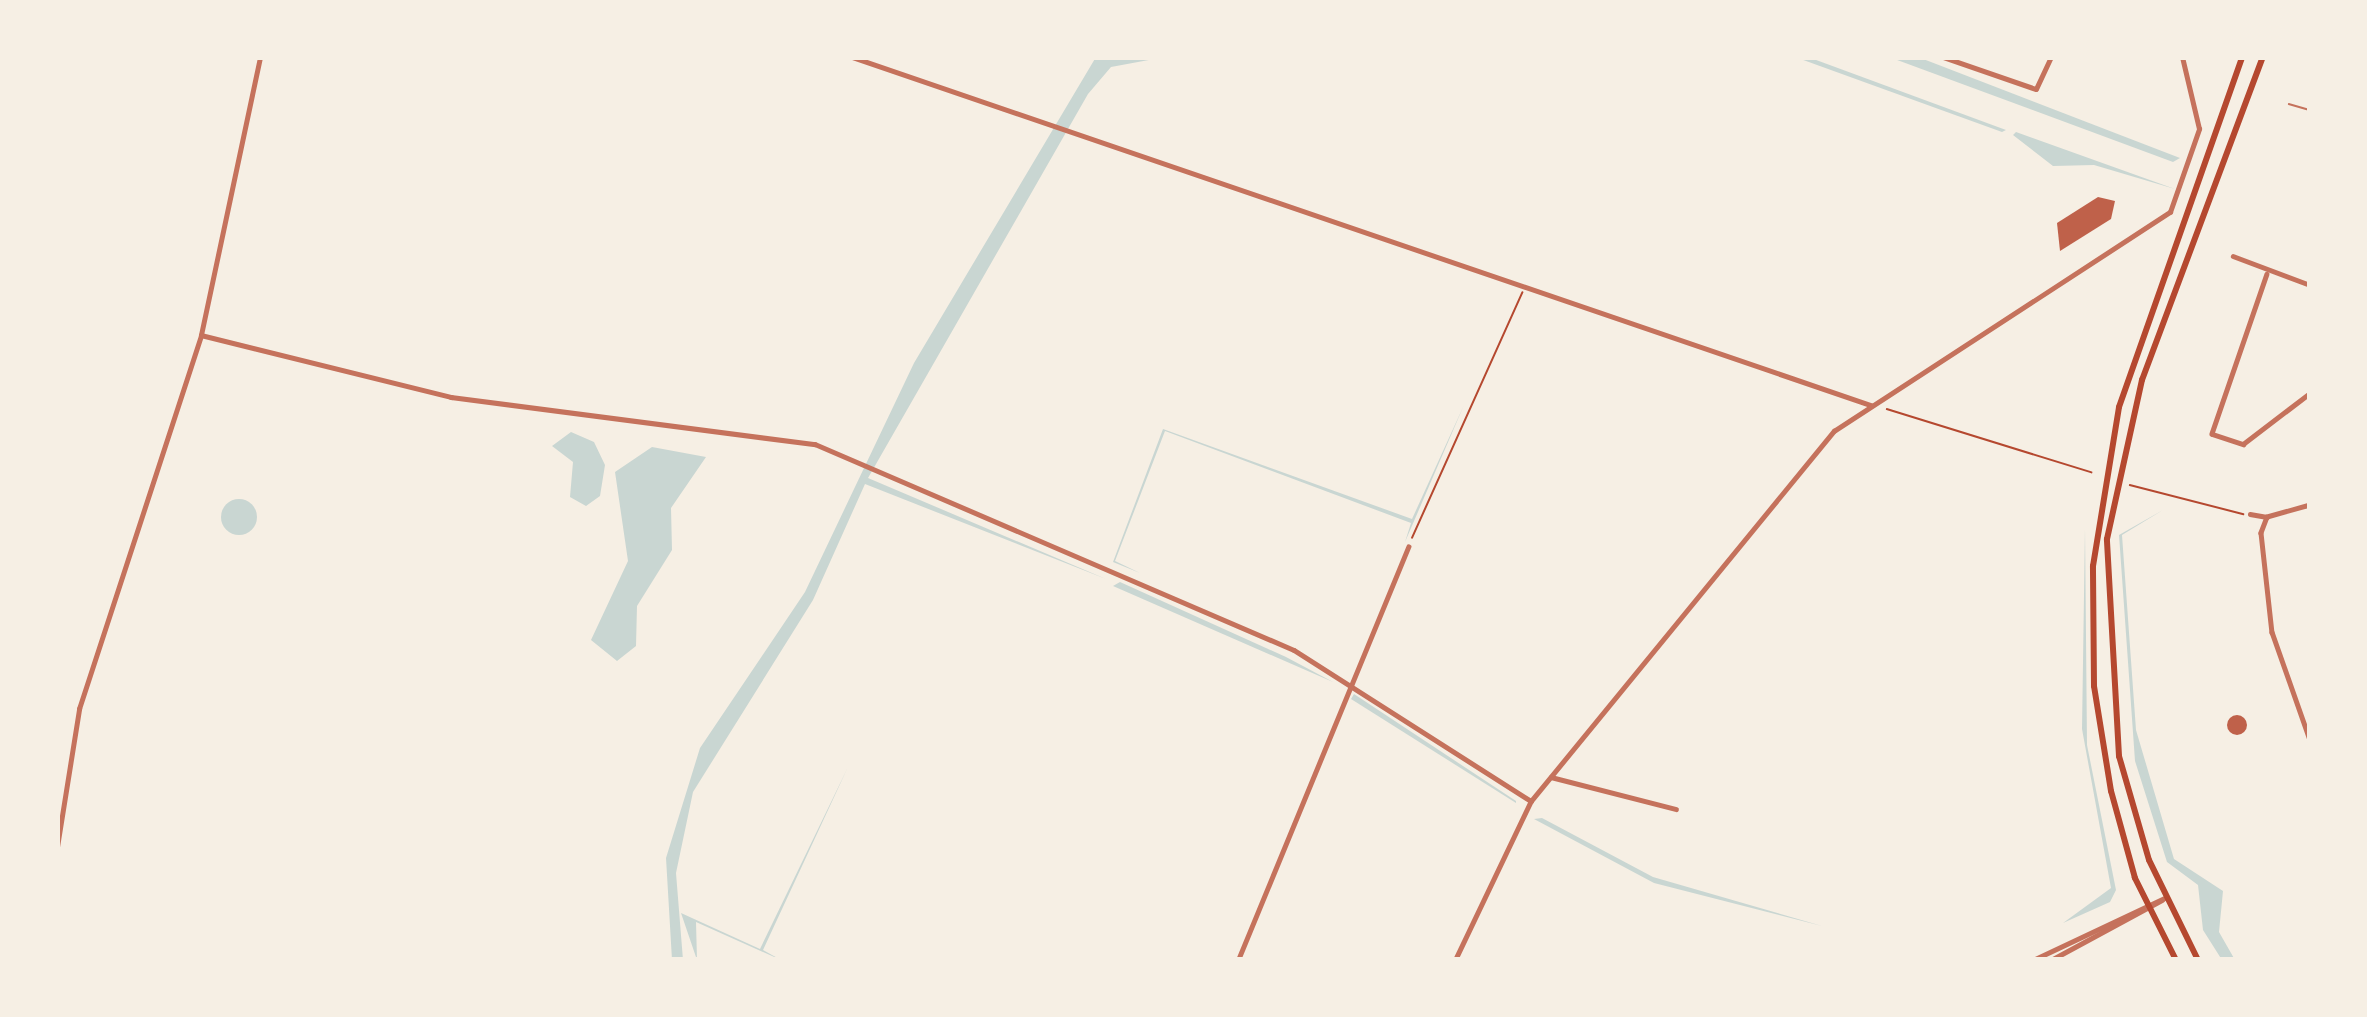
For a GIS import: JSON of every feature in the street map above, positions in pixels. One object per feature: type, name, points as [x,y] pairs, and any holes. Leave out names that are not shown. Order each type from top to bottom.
[{"type":"main road","points":[[2176,960],[2144,900],[2096,708],[2098,509],[2119,407],[2242,57]]},
{"type":"main road","points":[[2198,960],[2165,898],[2114,735],[2108,538],[2142,380],[2263,57]]},
{"type":"street","points":[[57,848],[79,709],[201,335],[260,57]]},
{"type":"street","points":[[852,57],[1523,290],[1871,405]]},
{"type":"street","points":[[1943,57],[2036,89],[2050,57]]},
{"type":"street","points":[[1455,960],[1531,801],[1834,431],[2163,220],[2199,139],[2182,57]]},
{"type":"street","points":[[2310,154],[2310,190]]},
{"type":"street","points":[[2233,256],[2267,274],[2310,285]]},
{"type":"street","points":[[2267,274],[2212,434],[2243,444],[2310,393]]},
{"type":"street","points":[[201,335],[451,397],[784,438],[860,461],[1349,681],[1531,801]]},
{"type":"street","points":[[2250,514],[2267,517],[2310,505]]},
{"type":"street","points":[[2267,517],[2267,610],[2310,740]]},
{"type":"street","points":[[1238,960],[1408,547]]},
{"type":"street","points":[[1551,777],[1676,808]]},
{"type":"street","points":[[2033,960],[2144,900],[2165,898]]},
{"type":"street","points":[[2051,960],[2150,911],[2165,898]]},
{"type":"lane","points":[[2289,104],[2310,110]]},
{"type":"path","points":[[1408,547],[1523,290]]},
{"type":"path","points":[[1871,405],[2091,472]]},
{"type":"path","points":[[2130,485],[2250,514]]},
{"type":"shaded area","points":[[1096,57],[1165,57],[1111,67],[1088,94],[868,478],[1106,579],[865,484],[813,600],[693,792],[676,873],[683,960],[672,960],[666,858],[700,748],[805,592],[914,363]]},
{"type":"shaded area","points":[[1795,57],[1808,57],[2006,130],[2002,132]]},
{"type":"shaded area","points":[[1889,57],[1918,57],[2180,158],[2173,162]]},
{"type":"shaded area","points":[[2016,132],[2175,189],[2094,165],[2053,166],[2013,135]]},
{"type":"shaded area","points":[[1464,405],[1405,542],[1411,523],[1165,431],[1115,561],[1140,573],[1113,562],[1163,429],[1412,519]]},
{"type":"shaded area","points":[[571,432],[594,442],[605,465],[600,496],[586,506],[570,497],[573,462],[552,446]]},
{"type":"shaded area","points":[[652,447],[706,457],[671,508],[672,550],[637,606],[636,646],[617,661],[591,640],[628,561],[615,472]]},
{"type":"shaded area","points":[[239,499],[251,505],[257,517],[251,529],[239,535],[227,529],[221,517],[227,505]]},
{"type":"shaded area","points":[[2163,510],[2122,535],[2136,730],[2174,859],[2223,891],[2219,932],[2235,960],[2222,960],[2203,930],[2198,885],[2167,862],[2135,761],[2119,535]]},
{"type":"shaded area","points":[[2085,528],[2087,745],[2116,890],[2110,902],[2063,923],[2111,888],[2082,729]]},
{"type":"shaded area","points":[[1120,582],[1286,657],[1333,682],[1113,586]]},
{"type":"shaded area","points":[[1354,694],[1516,801],[1516,803],[1351,699]]},
{"type":"shaded area","points":[[848,767],[763,950],[781,960],[696,922],[697,960],[681,913],[760,949]]},
{"type":"shaded area","points":[[1542,818],[1653,877],[1822,926],[1654,883],[1534,819]]},
{"type":"building","points":[[2098,197],[2115,201],[2111,219],[2060,251],[2057,223]]},
{"type":"building","points":[[2237,715],[2247,725],[2237,735],[2227,725]]}]
